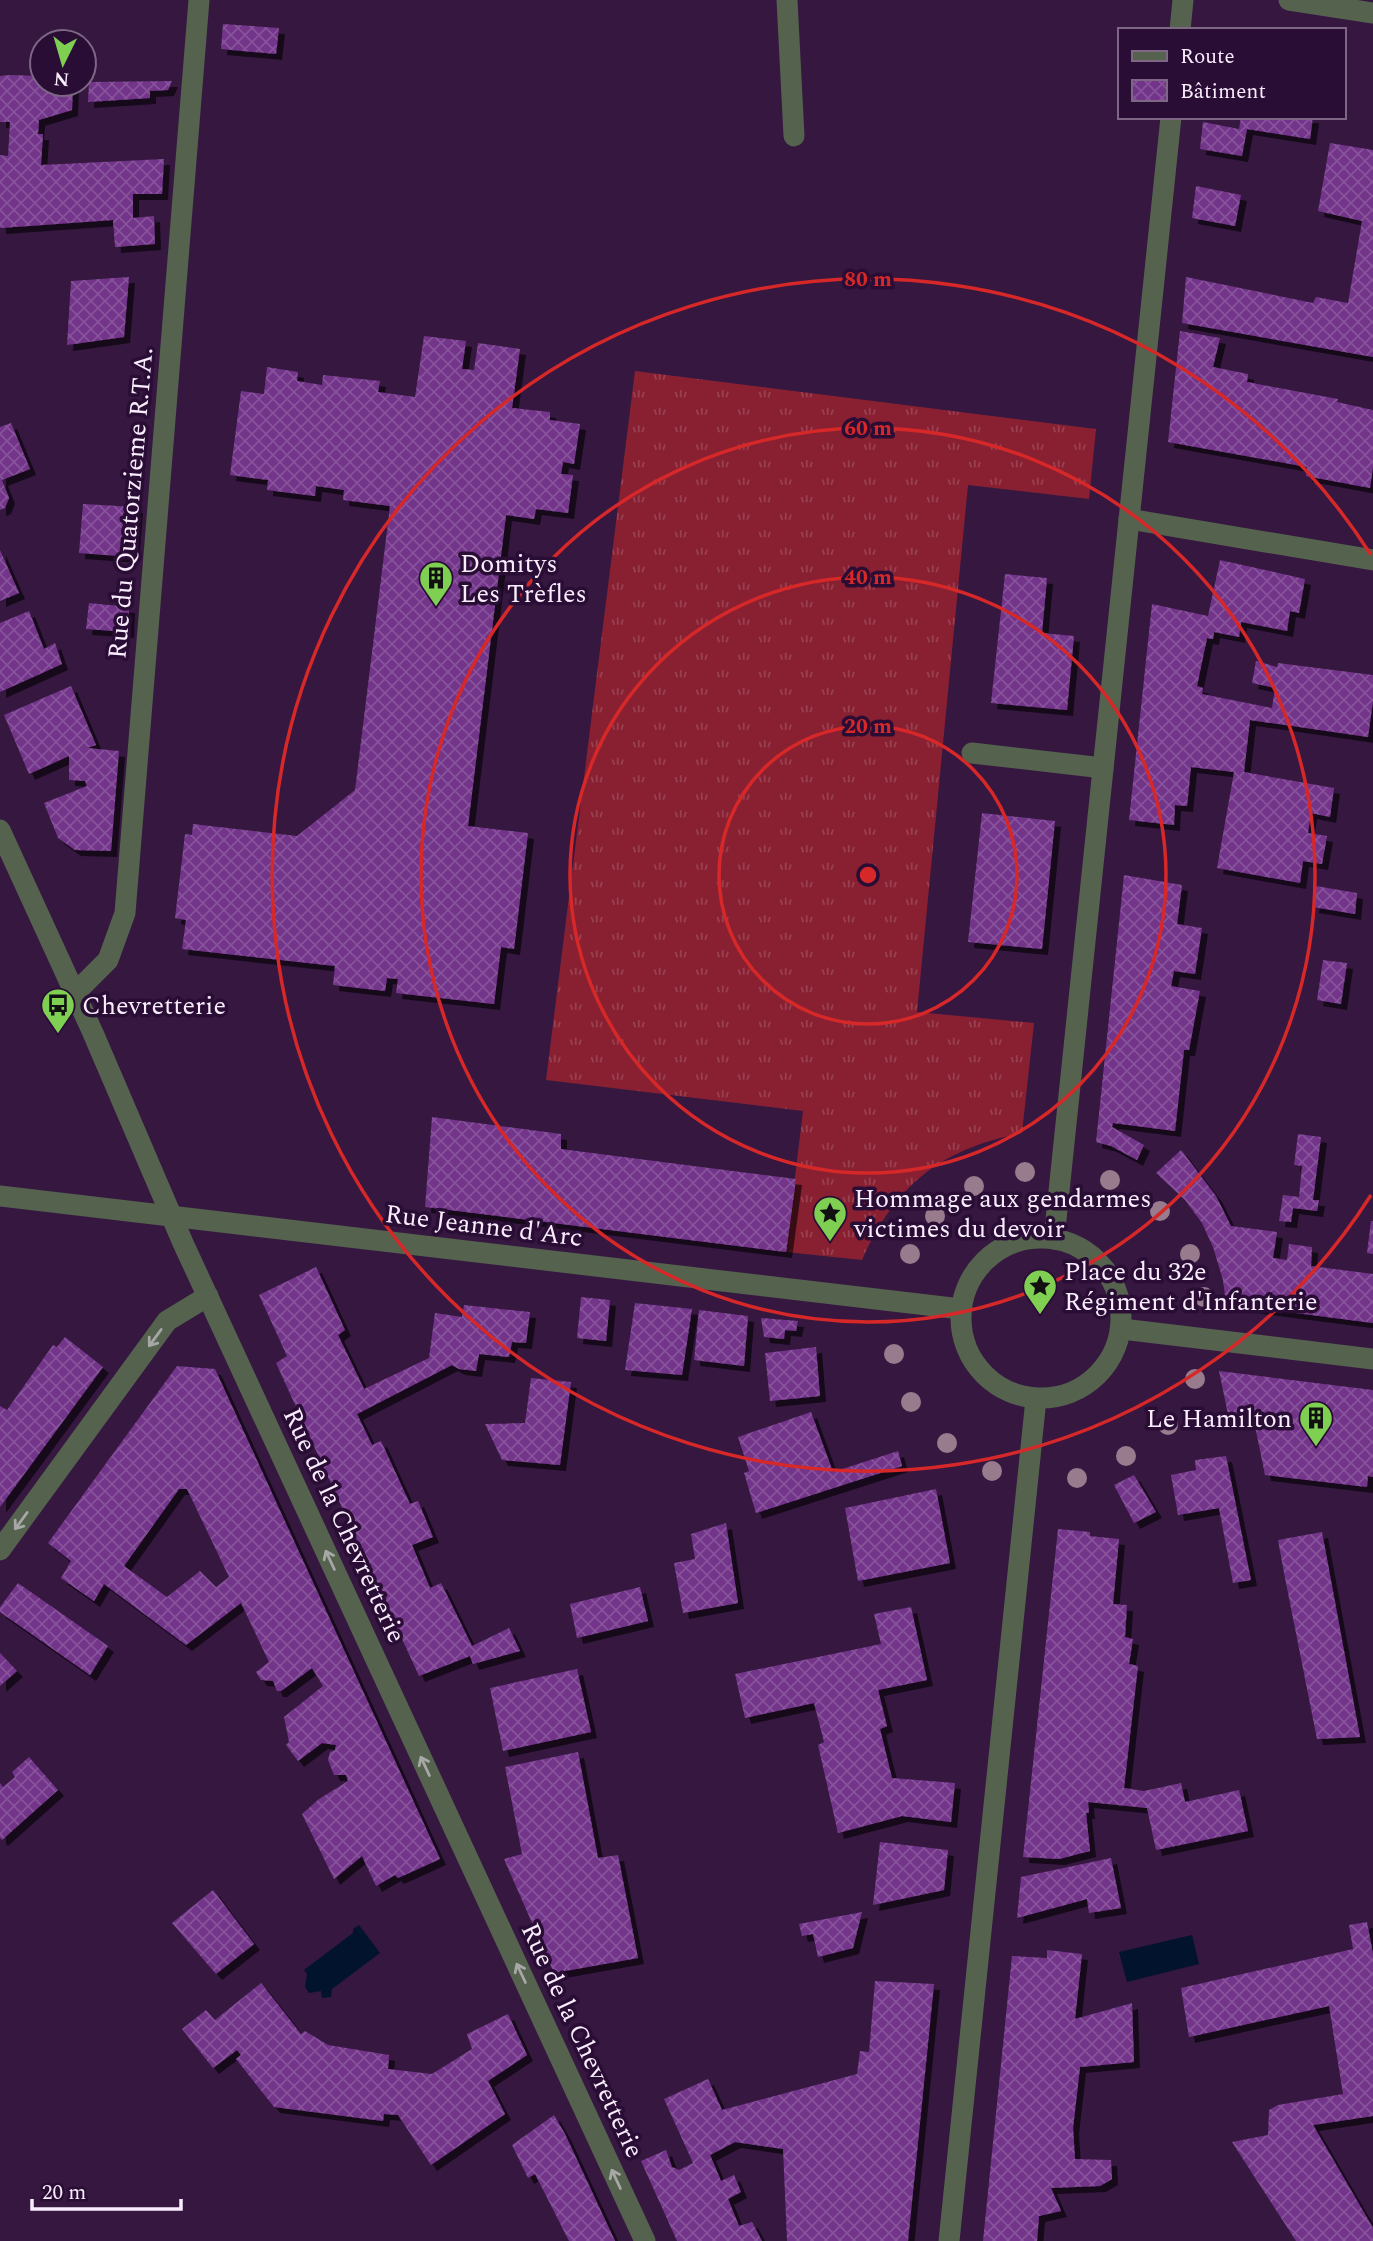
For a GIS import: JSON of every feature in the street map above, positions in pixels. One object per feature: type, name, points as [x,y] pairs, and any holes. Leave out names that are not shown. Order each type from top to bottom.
[{"type":"street","name":"Rue du Quatorzieme R.T.A.","points":[[74,994],[108,960],[125,913],[198,0]]},
{"type":"street","points":[[787,0],[794,136]]},
{"type":"street","points":[[1180,28],[1183,0]]},
{"type":"street","points":[[1289,0],[1373,13]]},
{"type":"street","points":[[1054,1239],[1171,119]]},
{"type":"street","points":[[1129,519],[1373,560]]},
{"type":"street","points":[[972,753],[1103,768]]},
{"type":"street","name":"Rue de la Chevretterie","points":[[0,830],[208,1296],[645,2241]]},
{"type":"street","name":"Rue Jeanne d'Arc","points":[[0,1196],[961,1310]]},
{"type":"street","points":[[1030,1238],[1054,1239],[1078,1246],[1098,1261],[1113,1280],[1121,1304],[1122,1329],[1115,1352],[1102,1373],[1083,1387],[1060,1397],[1036,1399],[1011,1394],[989,1380],[972,1360],[962,1335],[961,1310],[965,1291],[974,1273],[986,1259],[1006,1245],[1030,1238]]},
{"type":"street","points":[[0,1550],[167,1321],[208,1296]]},
{"type":"street","points":[[1122,1329],[1373,1359]]},
{"type":"street","points":[[949,2241],[1036,1399]]},
{"type":"green space","points":[[635,371],[1096,429],[1089,499],[968,485],[917,1012],[1034,1023],[1022,1133],[967,1149],[924,1174],[906,1190],[890,1210],[862,1260],[786,1252],[803,1111],[546,1080]]},
{"type":"water","points":[[359,1925],[380,1953],[332,1989],[331,1997],[322,1998],[321,1991],[309,1993],[305,1987],[307,1974],[304,1970],[353,1933],[353,1929]]},
{"type":"water","points":[[1192,1935],[1199,1964],[1127,1982],[1119,1952]]},
{"type":"building","points":[[223,24],[279,28],[276,54],[221,49]]},
{"type":"building","points":[[0,76],[28,76],[28,98],[72,98],[72,110],[39,120],[38,134],[43,134],[41,165],[164,159],[162,194],[133,194],[133,218],[154,216],[155,244],[115,247],[113,220],[0,228],[0,155],[8,156],[10,122],[0,122]]},
{"type":"building","points":[[172,81],[168,90],[150,91],[150,98],[88,102],[88,98],[98,98],[98,82]]},
{"type":"building","points":[[1241,119],[1313,119],[1310,139],[1247,129],[1242,156],[1200,149],[1203,122],[1239,129]]},
{"type":"building","points":[[1330,143],[1373,150],[1373,357],[1182,323],[1186,277],[1313,303],[1316,297],[1348,303],[1362,221],[1318,211]]},
{"type":"building","points":[[1196,186],[1241,195],[1235,226],[1192,218]]},
{"type":"building","points":[[129,277],[124,337],[67,345],[71,281]]},
{"type":"building","points":[[1180,331],[1220,338],[1213,367],[1248,374],[1247,382],[1338,399],[1337,402],[1373,410],[1373,467],[1370,488],[1306,476],[1307,467],[1168,442]]},
{"type":"building","points":[[424,336],[466,341],[462,369],[474,370],[478,343],[520,349],[512,408],[550,412],[550,420],[580,424],[574,464],[563,462],[561,474],[573,475],[568,513],[536,509],[534,519],[506,515],[468,826],[528,833],[514,949],[501,947],[494,1004],[396,993],[398,979],[387,978],[385,991],[333,985],[335,966],[182,949],[186,920],[175,918],[185,834],[192,835],[193,824],[297,836],[355,790],[390,506],[343,500],[344,490],[316,486],[315,496],[267,490],[268,480],[230,475],[241,391],[264,394],[267,367],[298,372],[297,381],[322,385],[323,375],[380,381],[378,392],[415,397]]},
{"type":"building","points":[[11,423],[30,469],[2,480],[9,498],[5,508],[0,510],[0,427]]},
{"type":"building","points":[[83,504],[137,507],[133,557],[79,553]]},
{"type":"building","points":[[0,550],[19,593],[0,601]]},
{"type":"building","points":[[1220,560],[1305,579],[1299,613],[1290,611],[1287,631],[1241,622],[1239,637],[1214,632],[1213,639],[1207,638],[1197,686],[1203,688],[1202,694],[1272,708],[1275,688],[1252,683],[1256,661],[1277,667],[1278,663],[1373,675],[1368,737],[1250,720],[1244,772],[1334,788],[1330,817],[1311,813],[1308,833],[1327,836],[1322,864],[1303,861],[1300,883],[1217,868],[1234,772],[1191,767],[1187,806],[1175,805],[1174,825],[1129,820],[1152,604],[1208,616]]},
{"type":"building","points":[[1005,574],[1047,578],[1042,633],[1074,636],[1067,710],[991,703]]},
{"type":"building","points":[[89,603],[129,607],[128,632],[86,629]]},
{"type":"building","points":[[29,611],[44,649],[55,643],[62,664],[0,692],[0,623]]},
{"type":"building","points":[[71,686],[96,745],[87,748],[119,751],[111,851],[75,850],[58,838],[44,803],[87,786],[85,781],[69,780],[69,756],[29,774],[4,715]]},
{"type":"building","points":[[982,813],[1055,821],[1042,949],[968,942]]},
{"type":"building","points":[[1124,875],[1182,885],[1177,924],[1202,928],[1195,974],[1174,971],[1171,986],[1200,991],[1189,1050],[1184,1050],[1175,1131],[1113,1123],[1112,1127],[1144,1145],[1137,1160],[1111,1146],[1096,1142]]},
{"type":"building","points":[[1316,886],[1357,893],[1355,914],[1313,907]]},
{"type":"building","points":[[1323,960],[1347,963],[1341,1004],[1317,1000]]},
{"type":"building","points":[[432,1117],[561,1134],[561,1149],[796,1179],[786,1252],[425,1207]]},
{"type":"building","points":[[1298,1134],[1321,1137],[1313,1200],[1319,1200],[1317,1211],[1293,1208],[1291,1222],[1279,1221],[1283,1195],[1299,1197],[1302,1166],[1294,1165]]},
{"type":"building","points":[[1181,1150],[1216,1196],[1231,1226],[1277,1232],[1273,1258],[1287,1260],[1289,1244],[1312,1247],[1311,1266],[1373,1274],[1373,1323],[1226,1304],[1223,1280],[1202,1223],[1185,1200],[1156,1173]]},
{"type":"building","points":[[1373,1221],[1373,1254],[1367,1253]]},
{"type":"building","points":[[316,1267],[345,1330],[338,1335],[364,1389],[429,1358],[435,1313],[462,1317],[464,1305],[530,1312],[526,1343],[512,1342],[509,1357],[479,1354],[476,1371],[459,1369],[452,1365],[357,1414],[372,1445],[381,1441],[410,1504],[418,1501],[433,1537],[412,1545],[430,1588],[441,1583],[472,1646],[509,1628],[520,1651],[473,1664],[470,1656],[419,1676],[276,1363],[287,1356],[259,1295]]},
{"type":"building","points":[[581,1297],[610,1300],[606,1341],[577,1338]]},
{"type":"building","points":[[635,1303],[692,1309],[682,1375],[625,1370]]},
{"type":"building","points":[[699,1310],[748,1316],[744,1366],[694,1360]]},
{"type":"building","points":[[761,1318],[798,1321],[796,1331],[785,1330],[784,1339],[764,1337]]},
{"type":"building","points":[[65,1337],[103,1367],[0,1507],[0,1406],[7,1410],[53,1345],[57,1347]]},
{"type":"building","points":[[816,1347],[820,1396],[770,1401],[765,1353]]},
{"type":"building","points":[[177,1366],[215,1369],[440,1859],[398,1878],[395,1875],[376,1886],[362,1856],[334,1879],[302,1814],[319,1799],[348,1781],[346,1775],[334,1775],[328,1760],[336,1745],[322,1743],[298,1761],[286,1745],[289,1742],[284,1717],[323,1686],[312,1668],[281,1691],[277,1691],[273,1681],[261,1680],[256,1672],[269,1662],[241,1603],[186,1645],[104,1584],[94,1601],[61,1578],[71,1561],[48,1543]],"holes":[[[179,1489],[187,1489],[229,1577],[216,1587],[200,1571],[167,1597],[124,1566]]]},
{"type":"building","name":"Le Hamilton","points":[[1219,1371],[1373,1390],[1373,1477],[1368,1476],[1367,1487],[1265,1475],[1254,1421],[1230,1424]]},
{"type":"building","points":[[531,1378],[571,1382],[560,1465],[502,1460],[485,1424],[525,1423]]},
{"type":"building","points":[[811,1412],[833,1472],[898,1451],[902,1466],[756,1513],[744,1473],[749,1471],[738,1437]]},
{"type":"building","points":[[1226,1456],[1251,1580],[1233,1583],[1219,1508],[1178,1515],[1171,1475],[1196,1470],[1195,1460]]},
{"type":"building","points":[[1134,1475],[1156,1512],[1134,1523],[1114,1485]]},
{"type":"building","points":[[936,1489],[950,1563],[858,1581],[845,1508]]},
{"type":"building","points":[[726,1523],[738,1603],[683,1613],[674,1563],[695,1559],[691,1534]]},
{"type":"building","points":[[1058,1529],[1090,1532],[1090,1536],[1119,1539],[1113,1604],[1127,1605],[1125,1637],[1133,1639],[1129,1664],[1138,1666],[1124,1788],[1144,1791],[1181,1783],[1185,1802],[1239,1790],[1248,1831],[1156,1850],[1147,1808],[1088,1802],[1089,1813],[1086,1813],[1090,1851],[1059,1859],[1023,1857]]},
{"type":"building","points":[[1322,1532],[1360,1737],[1317,1739],[1284,1573],[1278,1540]]},
{"type":"building","points":[[18,1583],[108,1646],[90,1675],[0,1612],[0,1607]]},
{"type":"building","points":[[640,1587],[648,1621],[577,1638],[570,1604]]},
{"type":"building","points":[[911,1607],[927,1680],[878,1690],[887,1726],[880,1729],[892,1778],[955,1783],[951,1822],[902,1816],[838,1833],[818,1745],[824,1742],[814,1703],[745,1718],[735,1674],[881,1644],[874,1614]]},
{"type":"building","points":[[0,1653],[17,1671],[0,1686]]},
{"type":"building","points":[[577,1669],[591,1732],[503,1751],[490,1688]]},
{"type":"building","points":[[578,1752],[598,1858],[618,1855],[638,1958],[554,1973],[504,1859],[522,1854],[505,1767]]},
{"type":"building","points":[[29,1757],[58,1790],[2,1840],[0,1783],[3,1787],[15,1777],[12,1772]]},
{"type":"building","points":[[880,1842],[948,1850],[944,1890],[873,1905]]},
{"type":"building","points":[[1111,1858],[1121,1908],[1089,1913],[1087,1899],[1017,1918],[1021,1877]]},
{"type":"building","points":[[213,1890],[254,1944],[216,1974],[172,1923]]},
{"type":"building","points":[[862,1912],[853,1948],[818,1957],[813,1934],[802,1936],[799,1924]]},
{"type":"building","points":[[1367,1922],[1373,1954],[1373,2116],[1313,2125],[1373,2228],[1373,2241],[1296,2241],[1232,2142],[1268,2135],[1269,2110],[1278,2105],[1343,2094],[1329,2006],[1189,2037],[1181,1988],[1353,1949],[1349,1925]]},
{"type":"building","points":[[1047,1950],[1082,1954],[1075,2019],[1132,2003],[1134,2062],[1080,2067],[1073,2128],[1075,2159],[1111,2160],[1112,2179],[1100,2186],[1051,2188],[1061,2211],[1039,2216],[1037,2241],[983,2241],[1012,1956],[1047,1958]]},
{"type":"building","points":[[875,1981],[934,1984],[908,2241],[787,2241],[783,2149],[735,2142],[710,2155],[721,2181],[734,2175],[741,2192],[728,2199],[739,2226],[752,2222],[762,2241],[677,2241],[641,2161],[666,2150],[672,2167],[679,2170],[693,2163],[664,2099],[708,2079],[722,2110],[857,2074],[860,2051],[869,2052]]},
{"type":"building","points":[[261,1983],[301,2034],[305,2031],[328,2045],[389,2055],[388,2069],[432,2074],[472,2049],[467,2034],[508,2014],[527,2055],[488,2081],[505,2114],[431,2165],[398,2115],[384,2114],[383,2121],[274,2107],[236,2059],[241,2055],[237,2050],[213,2068],[182,2029],[206,2010],[215,2020]]},
{"type":"building","points":[[554,2115],[615,2241],[569,2241],[535,2174],[528,2178],[512,2145]]},
{"type":"place","name":"Domitys Les Trèfles","points":[[436,608]]},
{"type":"place","name":"Chevretterie","points":[[58,1035]]},
{"type":"place","name":"Hommage aux gendarmes victimes du devoir","points":[[830,1243]]},
{"type":"place","name":"Place du 32e Régiment d'Infanterie","points":[[1040,1316]]},
{"type":"place","name":"Le Hamilton","points":[[1316,1448]]}]
